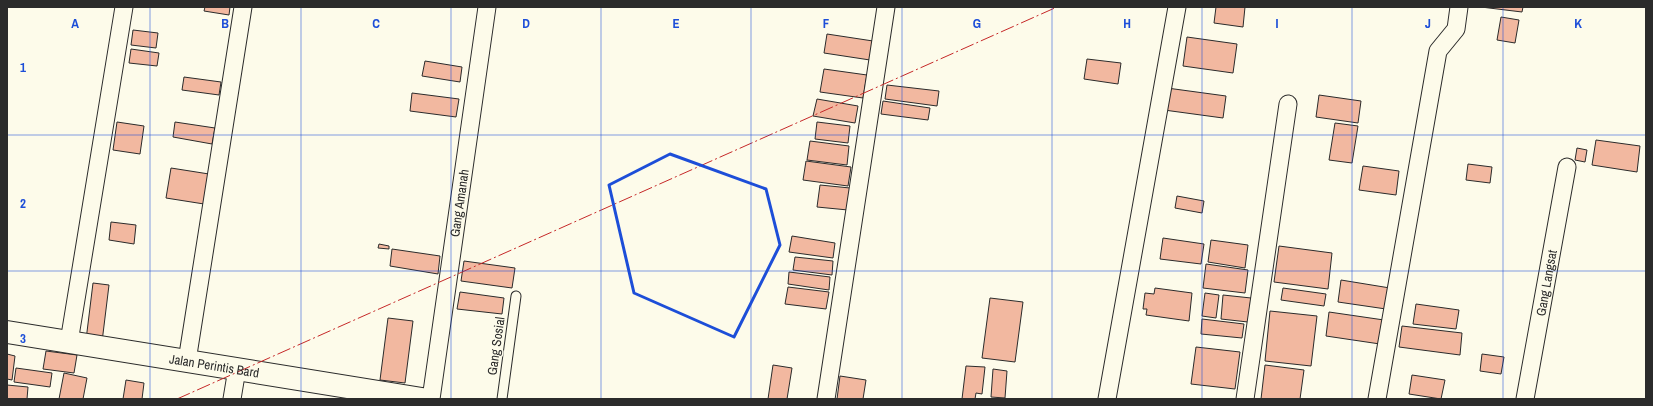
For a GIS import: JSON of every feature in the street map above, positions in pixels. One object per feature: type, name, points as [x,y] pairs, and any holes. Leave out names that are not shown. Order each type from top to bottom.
[{"type":"street","points":[[69,342],[124,7]]},
{"type":"street","points":[[187,361],[243,7]]},
{"type":"street","name":"Gang Amanah","points":[[431,399],[488,7]]},
{"type":"street","points":[[826,399],[886,7]]},
{"type":"street","points":[[1107,399],[1177,7]]},
{"type":"street","points":[[1377,399],[1438,51],[1456,29],[1459,7]]},
{"type":"street","points":[[1245,399],[1288,104]]},
{"type":"street","name":"Gang Langsat","points":[[1525,399],[1567,167]]},
{"type":"street","name":"Jalan Perintis Bard","points":[[7,332],[237,369],[351,393],[422,399]]},
{"type":"street","points":[[232,399],[237,369]]},
{"type":"lane","name":"Gang Sosial","points":[[502,399],[516,296]]},
{"type":"highlighted area","points":[[670,154],[766,189],[780,245],[734,337],[634,293],[609,185]]},
{"type":"building","points":[[205,7],[230,7],[229,15],[204,11]]},
{"type":"building","points":[[1216,7],[1245,7],[1243,27],[1214,23]]},
{"type":"building","points":[[1481,7],[1523,7],[1522,12]]},
{"type":"building","points":[[1501,17],[1519,20],[1515,43],[1497,40]]},
{"type":"building","points":[[133,30],[158,33],[156,48],[131,45]]},
{"type":"building","points":[[827,34],[873,41],[870,60],[824,53]]},
{"type":"building","points":[[1187,37],[1237,44],[1233,73],[1183,66]]},
{"type":"building","points":[[131,49],[159,53],[157,66],[129,63]]},
{"type":"building","points":[[1087,59],[1121,63],[1118,84],[1084,79]]},
{"type":"building","points":[[425,61],[462,67],[460,82],[422,76]]},
{"type":"building","points":[[824,69],[867,75],[863,98],[820,92]]},
{"type":"building","points":[[184,77],[221,82],[219,95],[182,90]]},
{"type":"building","points":[[887,85],[939,91],[937,106],[885,99]]},
{"type":"building","points":[[1167,88],[1226,96],[1223,118],[1164,110]]},
{"type":"building","points":[[412,93],[459,99],[456,117],[410,111]]},
{"type":"building","points":[[1319,95],[1361,101],[1358,123],[1316,117]]},
{"type":"building","points":[[817,99],[858,106],[855,123],[813,116]]},
{"type":"building","points":[[883,101],[930,108],[928,120],[881,114]]},
{"type":"building","points":[[117,122],[144,126],[140,154],[113,150]]},
{"type":"building","points":[[175,122],[215,128],[212,144],[173,137]]},
{"type":"building","points":[[817,122],[850,126],[848,143],[815,139]]},
{"type":"building","points":[[1335,123],[1358,126],[1352,163],[1329,160]]},
{"type":"building","points":[[1596,140],[1640,146],[1637,172],[1592,165]]},
{"type":"building","points":[[810,141],[849,146],[847,165],[807,160]]},
{"type":"building","points":[[1577,148],[1587,150],[1585,162],[1575,160]]},
{"type":"building","points":[[806,161],[851,167],[848,186],[803,180]]},
{"type":"building","points":[[1468,164],[1492,167],[1490,183],[1466,180]]},
{"type":"building","points":[[1363,166],[1399,171],[1396,195],[1359,190]]},
{"type":"building","points":[[171,168],[209,174],[204,204],[166,198]]},
{"type":"building","points":[[820,185],[850,188],[848,210],[817,207]]},
{"type":"building","points":[[1177,196],[1204,201],[1202,213],[1175,208]]},
{"type":"building","points":[[111,222],[136,225],[134,244],[109,240]]},
{"type":"building","points":[[792,236],[835,243],[833,258],[789,252]]},
{"type":"building","points":[[1163,238],[1204,244],[1201,264],[1160,259]]},
{"type":"building","points":[[1211,240],[1248,245],[1245,268],[1208,262]]},
{"type":"building","points":[[379,244],[389,246],[389,249],[378,248]]},
{"type":"building","points":[[1279,246],[1332,253],[1328,289],[1274,282]]},
{"type":"building","points":[[392,249],[440,256],[438,274],[390,266]]},
{"type":"building","points":[[795,257],[833,261],[832,275],[793,270]]},
{"type":"building","points":[[464,261],[515,268],[512,288],[461,281]]},
{"type":"building","points":[[1206,264],[1248,270],[1245,293],[1203,288]]},
{"type":"building","points":[[789,272],[830,277],[829,290],[788,284]]},
{"type":"building","points":[[1341,280],[1390,288],[1386,309],[1338,302]]},
{"type":"building","points":[[93,283],[109,285],[102,342],[86,340]]},
{"type":"building","points":[[788,287],[829,292],[826,309],[785,304]]},
{"type":"building","points":[[1155,288],[1192,293],[1189,321],[1146,315],[1147,309],[1143,309],[1145,293],[1154,294]]},
{"type":"building","points":[[1283,288],[1326,294],[1324,306],[1281,300]]},
{"type":"building","points":[[460,292],[504,298],[502,314],[457,309]]},
{"type":"building","points":[[1205,293],[1219,295],[1216,318],[1202,316]]},
{"type":"building","points":[[1223,295],[1251,298],[1248,322],[1221,319]]},
{"type":"building","points":[[990,298],[1023,302],[1015,362],[982,358]]},
{"type":"building","points":[[1416,304],[1459,310],[1456,329],[1413,324]]},
{"type":"building","points":[[1270,311],[1317,316],[1311,366],[1265,361]]},
{"type":"building","points":[[1329,312],[1384,320],[1380,344],[1326,336]]},
{"type":"building","points":[[388,318],[413,321],[405,383],[380,380]]},
{"type":"building","points":[[1202,319],[1244,324],[1242,338],[1201,334]]},
{"type":"building","points":[[1402,326],[1462,333],[1460,355],[1399,347]]},
{"type":"building","points":[[1196,347],[1240,352],[1235,389],[1191,384]]},
{"type":"building","points":[[46,351],[77,355],[74,373],[43,369]]},
{"type":"building","points":[[7,354],[15,356],[12,380],[7,379]]},
{"type":"building","points":[[1482,354],[1504,357],[1501,374],[1480,371]]},
{"type":"building","points":[[773,365],[792,368],[787,399],[768,399]]},
{"type":"building","points":[[1265,365],[1304,370],[1300,399],[1261,399]]},
{"type":"building","points":[[966,366],[985,367],[982,394],[976,393],[975,399],[962,399]]},
{"type":"building","points":[[16,368],[52,373],[50,387],[14,382]]},
{"type":"building","points":[[993,369],[1007,371],[1005,398],[991,397]]},
{"type":"building","points":[[64,373],[87,378],[83,399],[59,399]]},
{"type":"building","points":[[1412,375],[1445,380],[1441,399],[1409,394]]},
{"type":"building","points":[[840,376],[866,380],[863,399],[837,399]]},
{"type":"building","points":[[126,380],[144,383],[142,399],[123,399]]},
{"type":"building","points":[[7,385],[28,387],[27,399],[7,399]]},
{"type":"power","points":[[177,399],[1057,7]]}]
